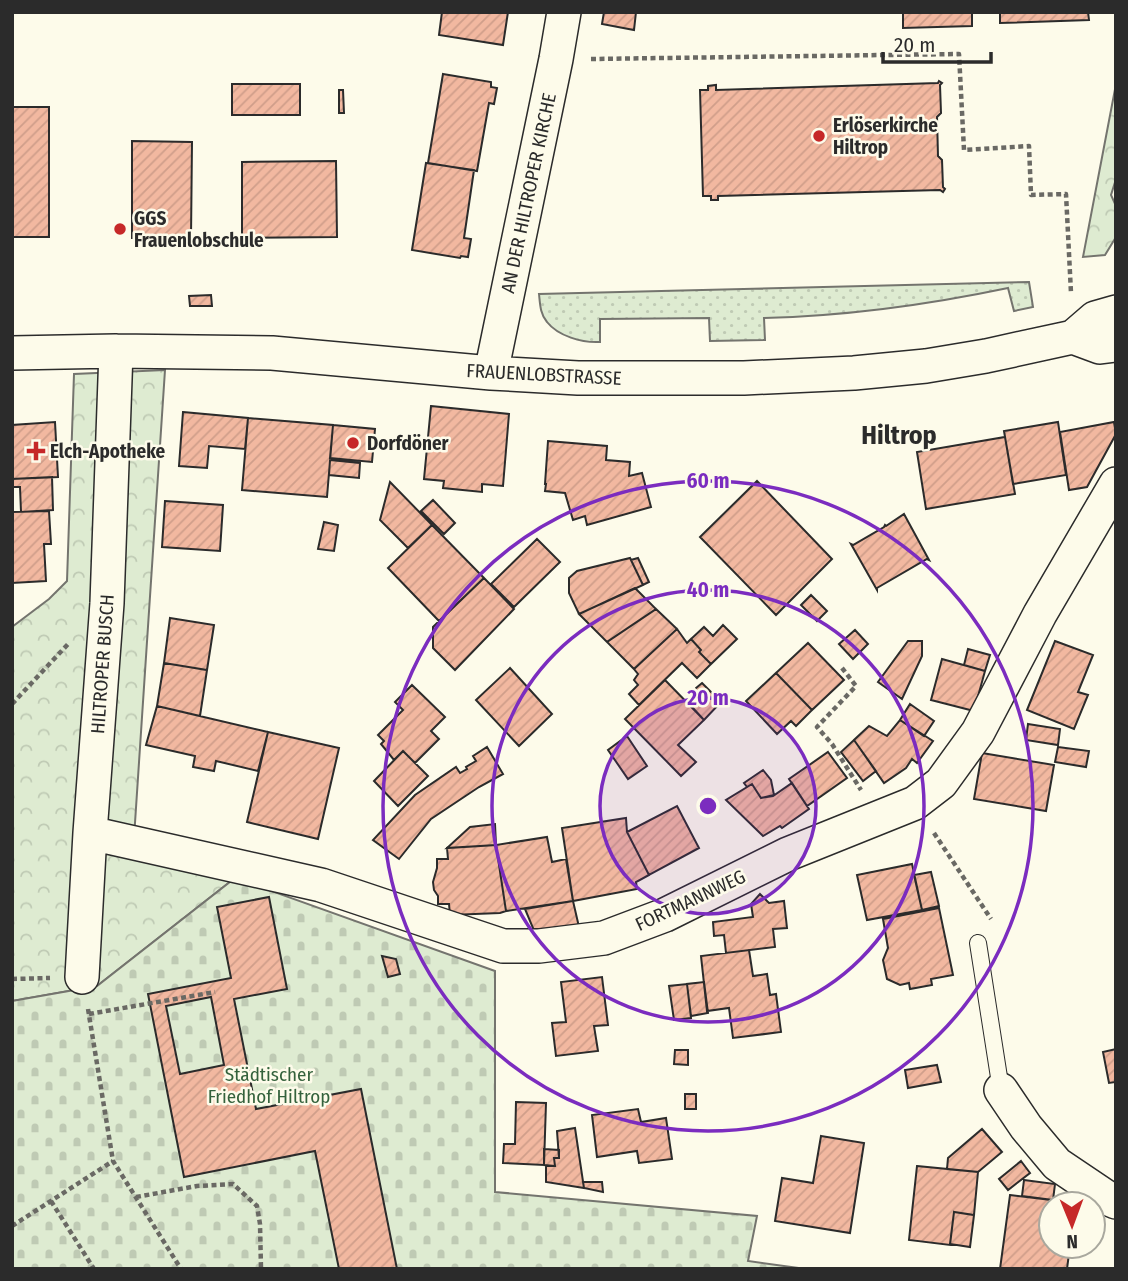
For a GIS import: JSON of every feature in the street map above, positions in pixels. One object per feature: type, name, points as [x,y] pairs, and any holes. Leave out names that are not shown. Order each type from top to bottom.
[{"type":"street","name":"AN DER HILTROPER KIRCHE","points":[[491,373],[564,12]]},
{"type":"street","name":"FRAUENLOBSTRASSE","points":[[12,353],[272,353],[491,373],[578,378],[744,378],[854,373],[938,364],[1073,337],[1095,318],[1116,312]]},
{"type":"street","name":"FRAUENLOBSTRASSE","points":[[1073,337],[1100,347],[1116,345]]},
{"type":"street","name":"HILTROPER BUSCH","points":[[82,977],[107,603],[116,351]]},
{"type":"street","name":"FORTMANNWEG","points":[[90,833],[321,885],[503,946],[540,946],[604,938],[665,915],[788,854],[915,803],[941,783],[978,732],[1040,614],[1116,484]]},
{"type":"street","points":[[1001,1090],[1026,1127],[1058,1164],[1116,1202]]},
{"type":"lane","points":[[978,943],[1001,1090]]},
{"type":"path","points":[[556,59],[959,54],[964,150],[1029,146],[1031,195],[1066,194],[1069,270]]},
{"type":"path","points":[[12,704],[69,643]]},
{"type":"path","points":[[842,668],[856,686],[817,727],[832,744],[879,817]]},
{"type":"path","points":[[915,803],[1000,933],[978,943]]},
{"type":"path","points":[[89,1014],[215,992]]},
{"type":"path","points":[[93,1042],[113,1161],[181,1269]]},
{"type":"path","points":[[12,1226],[113,1161]]},
{"type":"path","points":[[136,1197],[197,1186],[233,1184],[257,1206],[261,1269]]},
{"type":"path","points":[[51,1200],[94,1269]]},
{"type":"green space","points":[[1116,84],[1116,179],[1111,195],[1116,206],[1116,237],[1105,255],[1083,257]]},
{"type":"green space","points":[[1029,282],[1033,307],[1014,311],[1008,288],[887,309],[764,318],[765,340],[710,341],[709,318],[600,319],[600,342],[578,340],[557,331],[547,322],[539,294]]},
{"type":"green space","points":[[165,370],[133,853],[235,878],[97,986],[12,1001],[12,627],[49,599],[67,581],[74,374]]},
{"type":"green space","name":"Städtischer Friedhof Hiltrop","points":[[235,878],[495,971],[495,1192],[757,1216],[748,1261],[806,1269],[12,1269],[12,1001],[97,986]]},
{"type":"building","points":[[442,12],[508,12],[503,45],[439,35]]},
{"type":"building","points":[[604,12],[636,12],[634,30],[602,24]]},
{"type":"building","points":[[903,12],[990,12],[972,13],[972,26],[903,28]]},
{"type":"building","points":[[1000,12],[1088,12],[1089,20],[1000,23]]},
{"type":"building","points":[[443,74],[491,82],[491,87],[497,88],[494,104],[489,103],[477,171],[428,163]]},
{"type":"building","name":"Erlöserkirche Hiltrop","points":[[942,83],[941,113],[937,117],[938,156],[942,160],[943,192],[718,196],[718,200],[703,196],[700,90],[708,90],[708,86],[716,85],[716,90]]},
{"type":"building","points":[[232,84],[300,84],[300,115],[232,115]]},
{"type":"building","points":[[339,90],[343,90],[344,113],[339,113]]},
{"type":"building","points":[[12,107],[49,107],[49,237],[12,237]]},
{"type":"building","points":[[132,141],[192,142],[191,238],[132,238]]},
{"type":"building","points":[[336,161],[337,237],[242,238],[242,162]]},
{"type":"building","points":[[426,163],[474,170],[464,238],[471,239],[468,257],[412,250]]},
{"type":"building","points":[[211,295],[212,306],[190,306],[189,296]]},
{"type":"building","points":[[431,406],[509,414],[503,486],[482,484],[482,492],[443,488],[444,481],[424,479]]},
{"type":"building","points":[[183,412],[248,418],[245,449],[209,446],[207,468],[179,466]]},
{"type":"building","points":[[248,418],[333,425],[327,497],[242,490]]},
{"type":"building","points":[[55,422],[58,477],[12,479],[12,425]]},
{"type":"building","points":[[1058,422],[1066,475],[1013,484],[1004,431]]},
{"type":"building","points":[[1114,422],[1116,434],[1087,487],[1069,490],[1060,432]]},
{"type":"building","name":"Dorfdöner","points":[[333,425],[375,429],[372,462],[330,458]]},
{"type":"building","points":[[1005,437],[1015,494],[926,509],[917,452]]},
{"type":"building","points":[[548,441],[607,446],[606,460],[630,462],[629,476],[642,473],[651,507],[587,525],[585,516],[573,520],[565,493],[545,491]]},
{"type":"building","points":[[330,460],[360,463],[359,478],[329,475]]},
{"type":"building","points":[[52,477],[53,510],[21,512],[20,487],[12,487],[12,479]]},
{"type":"building","points":[[757,481],[832,559],[776,615],[700,537]]},
{"type":"building","points":[[390,482],[432,525],[408,548],[380,520]]},
{"type":"building","points":[[433,500],[455,523],[444,534],[421,511]]},
{"type":"building","points":[[165,501],[223,505],[220,551],[162,547]]},
{"type":"building","points":[[49,511],[51,544],[44,544],[46,581],[12,583],[12,512]]},
{"type":"building","points":[[904,514],[929,560],[877,590],[851,544]]},
{"type":"building","points":[[324,522],[338,525],[334,551],[318,549]]},
{"type":"building","points":[[432,525],[484,578],[439,621],[388,568]]},
{"type":"building","points":[[537,539],[560,562],[514,607],[491,584]]},
{"type":"building","points":[[630,558],[643,585],[579,614],[569,593],[569,578],[577,571]]},
{"type":"building","points":[[638,558],[649,582],[643,585],[631,560]]},
{"type":"building","points":[[484,578],[514,609],[455,670],[433,648],[433,627]]},
{"type":"building","points":[[635,588],[656,609],[607,642],[579,614]]},
{"type":"building","points":[[811,595],[827,611],[817,621],[801,605]]},
{"type":"building","points":[[656,609],[677,629],[634,669],[607,642]]},
{"type":"building","points":[[170,618],[214,625],[207,670],[164,663]]},
{"type":"building","points":[[723,625],[737,639],[711,664],[691,639],[704,627],[713,636]]},
{"type":"building","points":[[677,629],[687,643],[691,639],[711,664],[697,678],[682,663],[639,705],[629,694],[638,685],[634,680],[638,674],[634,669]]},
{"type":"building","points":[[855,630],[868,644],[853,659],[839,644]]},
{"type":"building","points":[[908,641],[922,641],[922,656],[902,699],[878,682]]},
{"type":"building","points":[[1055,641],[1093,655],[1078,692],[1088,695],[1074,729],[1027,710]]},
{"type":"building","points":[[808,643],[844,680],[812,710],[776,673]]},
{"type":"building","points":[[968,649],[990,655],[985,671],[964,665]]},
{"type":"building","points":[[942,659],[985,671],[974,711],[931,700]]},
{"type":"building","points":[[164,663],[207,670],[200,716],[157,706]]},
{"type":"building","points":[[510,668],[552,714],[519,746],[476,700]]},
{"type":"building","points":[[776,673],[812,710],[796,726],[791,721],[777,734],[746,701]]},
{"type":"building","points":[[665,680],[704,720],[678,745],[696,762],[681,776],[625,719]]},
{"type":"building","points":[[702,683],[721,702],[704,720],[692,707],[696,688]]},
{"type":"building","points":[[412,685],[445,717],[431,731],[439,739],[415,763],[403,751],[394,760],[381,744],[384,741],[378,735],[403,710],[395,702]]},
{"type":"building","points":[[910,704],[934,721],[924,736],[900,720]]},
{"type":"building","points":[[157,706],[268,732],[258,771],[216,761],[214,771],[193,767],[195,756],[146,745]]},
{"type":"building","points":[[900,720],[933,741],[917,763],[912,759],[906,768],[884,783],[854,740],[869,726],[887,736]]},
{"type":"building","points":[[1028,724],[1060,729],[1058,745],[1026,740]]},
{"type":"building","points":[[268,732],[339,748],[318,839],[247,822]]},
{"type":"building","points":[[627,736],[647,766],[628,779],[608,750]]},
{"type":"building","points":[[854,740],[876,771],[863,781],[841,752]]},
{"type":"building","points":[[487,747],[503,774],[431,819],[399,859],[373,840],[415,795],[456,767],[460,773],[467,769],[466,767],[476,761],[473,756]]},
{"type":"building","points":[[1058,747],[1089,751],[1086,767],[1055,762]]},
{"type":"building","points":[[403,751],[428,776],[398,806],[374,781]]},
{"type":"building","points":[[828,752],[847,778],[807,806],[789,779]]},
{"type":"building","points":[[982,753],[1054,765],[1046,811],[974,799]]},
{"type":"building","points":[[763,770],[771,780],[774,795],[761,798],[752,784],[747,787],[744,783]]},
{"type":"building","points":[[792,783],[809,809],[782,828],[780,826],[763,836],[726,800],[752,784],[761,798],[773,796]]},
{"type":"building","points":[[677,806],[699,848],[649,875],[627,832]]},
{"type":"building","points":[[626,818],[627,832],[649,875],[636,882],[637,889],[573,901],[562,828]]},
{"type":"building","points":[[495,824],[496,845],[447,848],[470,827]]},
{"type":"building","points":[[547,837],[552,862],[566,859],[573,901],[506,911],[496,845]]},
{"type":"building","points":[[496,845],[506,911],[450,915],[449,904],[438,904],[438,896],[434,890],[437,859],[448,859],[447,848]]},
{"type":"building","points":[[912,864],[922,910],[867,920],[857,875]]},
{"type":"building","points":[[931,872],[939,906],[922,910],[914,875]]},
{"type":"building","points":[[760,894],[769,903],[784,901],[787,928],[773,929],[775,947],[726,953],[724,935],[714,936],[713,922],[753,917],[751,904]]},
{"type":"building","points":[[269,897],[287,989],[234,999],[256,1109],[361,1089],[397,1269],[339,1269],[315,1151],[184,1177],[148,994],[231,978],[217,907]],"holes":[[[211,997],[224,1065],[180,1074],[166,1006]]]},
{"type":"building","points":[[573,901],[579,927],[535,933],[525,909]]},
{"type":"building","points":[[939,908],[953,975],[931,979],[932,985],[910,989],[909,983],[900,985],[887,979],[883,960],[888,948],[883,919]]},
{"type":"building","points":[[749,950],[753,976],[767,974],[770,995],[776,994],[781,1032],[733,1038],[729,1008],[707,1011],[701,956]]},
{"type":"building","points":[[382,956],[396,959],[400,974],[388,977]]},
{"type":"building","points":[[602,977],[608,1025],[594,1026],[598,1051],[556,1056],[552,1023],[566,1022],[561,982]]},
{"type":"building","points":[[704,982],[708,1013],[691,1016],[687,984]]},
{"type":"building","points":[[687,984],[691,1018],[674,1020],[669,986]]},
{"type":"building","points":[[1116,1049],[1116,1082],[1109,1083],[1103,1052]]},
{"type":"building","points":[[675,1050],[688,1050],[688,1065],[674,1064]]},
{"type":"building","points":[[937,1065],[941,1082],[908,1088],[905,1070]]},
{"type":"building","points":[[685,1094],[696,1094],[696,1109],[685,1109]]},
{"type":"building","points":[[516,1102],[546,1103],[544,1165],[503,1163],[504,1144],[515,1144]]},
{"type":"building","points":[[638,1109],[641,1122],[666,1118],[672,1159],[639,1163],[637,1151],[597,1157],[592,1115]]},
{"type":"building","points":[[575,1128],[584,1188],[546,1182],[546,1166],[555,1166],[554,1158],[559,1158],[557,1131]]},
{"type":"building","points":[[982,1129],[1002,1152],[978,1172],[947,1169],[948,1158]]},
{"type":"building","points":[[821,1136],[864,1143],[850,1233],[775,1221],[782,1178],[813,1183]]},
{"type":"building","points":[[544,1149],[559,1150],[559,1158],[554,1158],[555,1166],[544,1165]]},
{"type":"building","points":[[1021,1161],[1030,1173],[1008,1190],[999,1179]]},
{"type":"building","points":[[917,1166],[978,1172],[974,1215],[954,1212],[950,1245],[909,1240]]},
{"type":"building","points":[[1024,1180],[1055,1184],[1054,1190],[1037,1190],[1037,1198],[1022,1196]]},
{"type":"building","points":[[583,1182],[602,1182],[603,1192],[584,1188]]},
{"type":"building","points":[[1010,1195],[1037,1198],[1037,1260],[1068,1260],[1067,1269],[1000,1269]]},
{"type":"building","points":[[954,1212],[974,1215],[970,1247],[950,1244]]},
{"type":"place","name":"Erlöserkirche Hiltrop","points":[[819,136]]},
{"type":"place","name":"GGS Frauenlobschule","points":[[120,229]]},
{"type":"place","name":"Dorfdöner","points":[[353,443]]},
{"type":"place","name":"Elch-Apotheke","points":[[36,451]]},
{"type":"district","name":"Hiltrop","points":[[899,435]]}]
